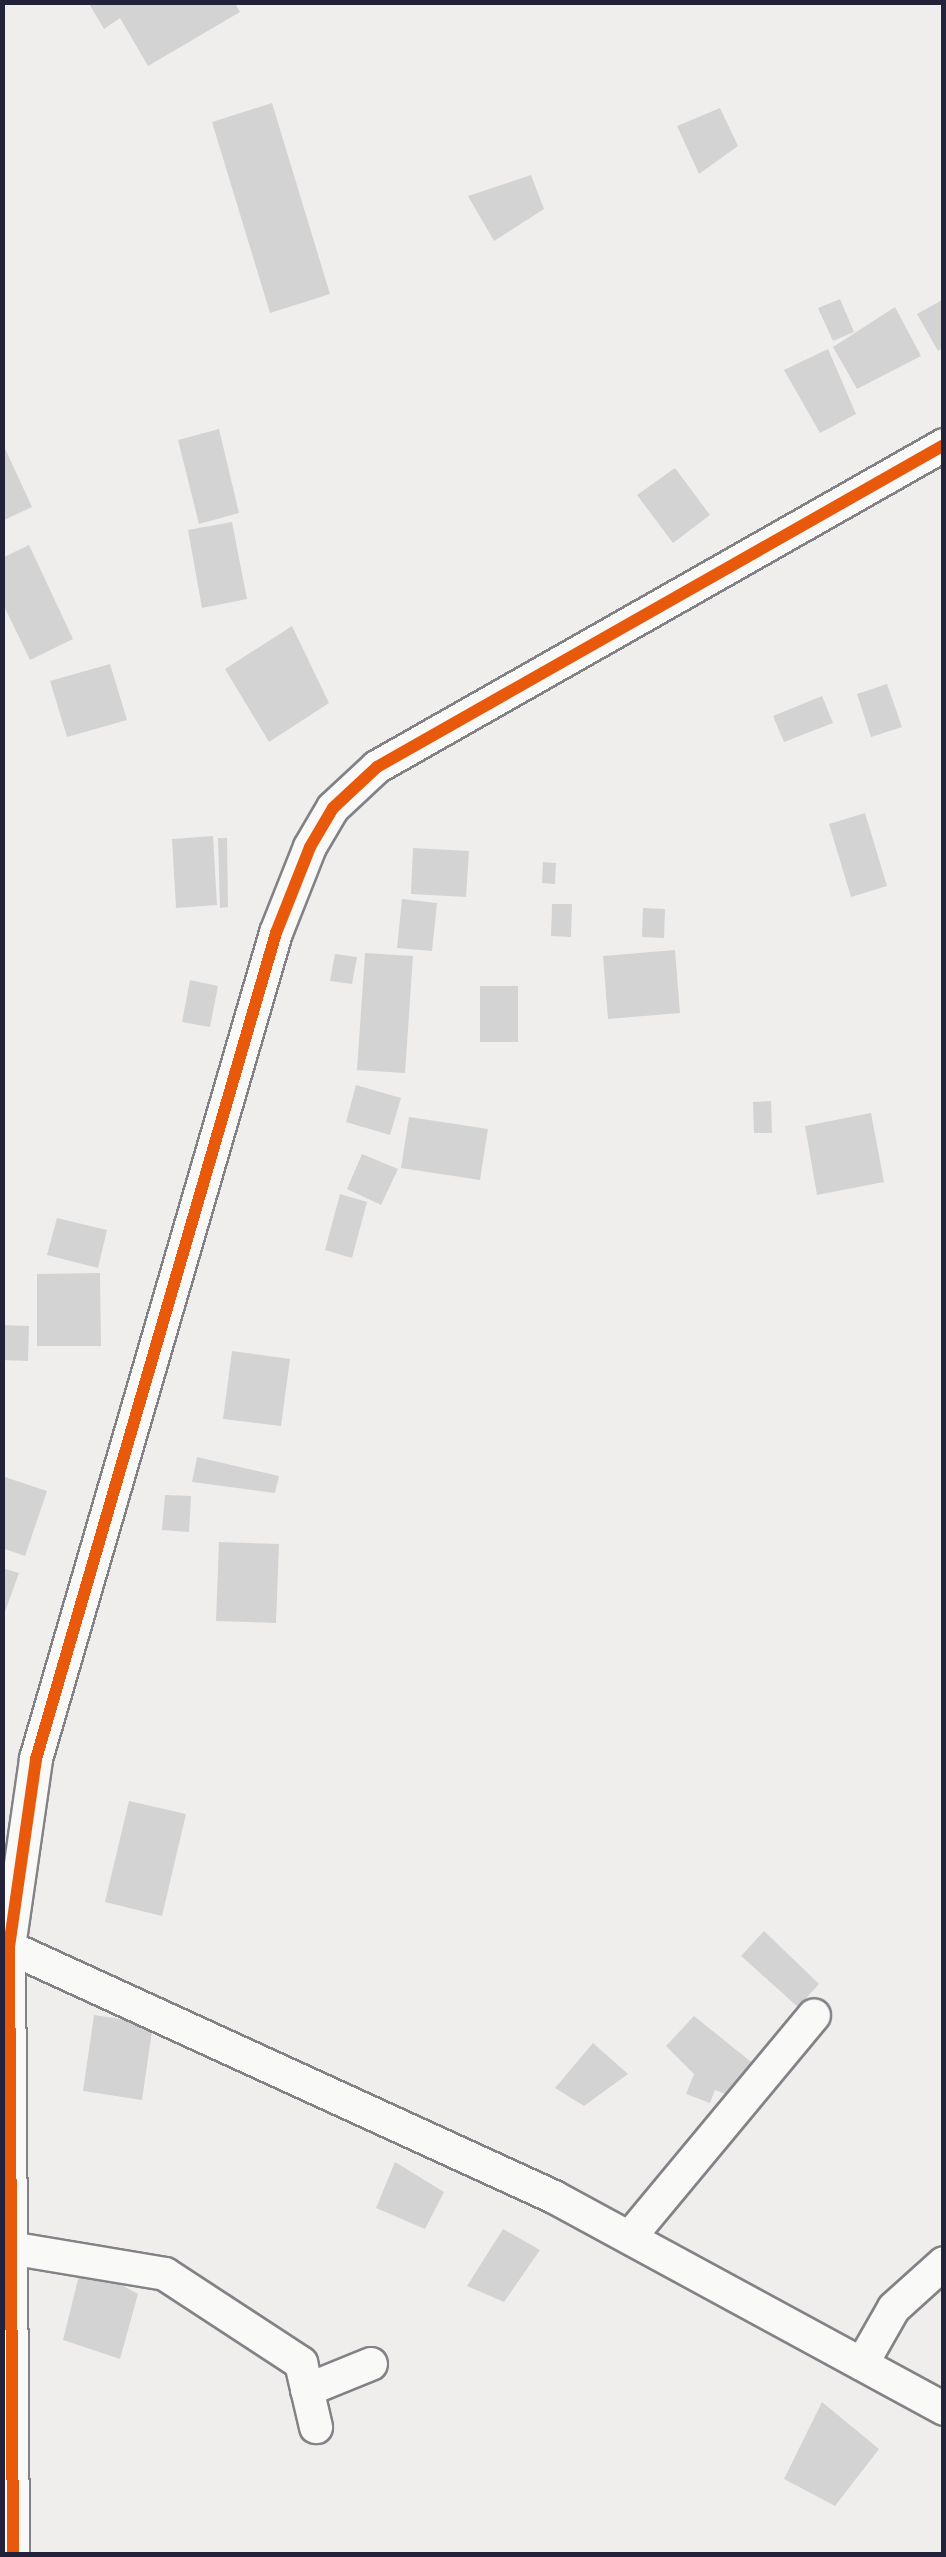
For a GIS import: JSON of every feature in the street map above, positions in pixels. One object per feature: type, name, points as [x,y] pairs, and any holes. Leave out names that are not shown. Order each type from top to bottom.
[{"type":"street","points":[[14,2554],[6,1946],[36,1759],[276,932],[334,808],[376,768],[944,444]]},
{"type":"street","points":[[6,1946],[630,2237],[944,2409]]},
{"type":"street","points":[[630,2237],[814,2015]]},
{"type":"street","points":[[10,2248],[165,2274],[302,2363],[316,2427]]},
{"type":"street","points":[[862,2364],[894,2308],[944,2264]]},
{"type":"street","points":[[308,2390],[370,2364]]},
{"type":"building","points":[[88,2],[234,2],[240,12],[148,66],[120,18],[104,29]]},
{"type":"building","points":[[272,103],[330,294],[270,313],[212,122]]},
{"type":"building","points":[[720,108],[738,146],[699,174],[677,126]]},
{"type":"building","points":[[531,175],[544,209],[494,241],[468,196]]},
{"type":"building","points":[[840,299],[854,332],[833,341],[818,308]]},
{"type":"building","points":[[944,299],[944,348],[938,351],[917,314]]},
{"type":"building","points":[[895,307],[921,356],[857,389],[833,347]]},
{"type":"building","points":[[828,349],[856,414],[820,433],[784,370]]},
{"type":"building","points":[[219,429],[239,513],[199,524],[178,440]]},
{"type":"building","points":[[2,442],[32,507],[2,521]]},
{"type":"building","points":[[675,468],[710,515],[673,543],[637,495]]},
{"type":"building","points":[[232,522],[247,599],[202,608],[188,530]]},
{"type":"building","points":[[29,545],[73,639],[30,660],[2,602],[2,558]]},
{"type":"building","points":[[292,626],[329,703],[269,742],[225,669]]},
{"type":"building","points":[[110,664],[127,720],[67,737],[50,681]]},
{"type":"building","points":[[887,684],[902,727],[871,737],[857,694]]},
{"type":"building","points":[[822,696],[833,723],[784,742],[773,716]]},
{"type":"building","points":[[865,813],[887,886],[851,897],[829,824]]},
{"type":"building","points":[[213,836],[217,905],[176,908],[172,839]]},
{"type":"building","points":[[218,838],[227,838],[228,907],[220,908]]},
{"type":"building","points":[[413,848],[469,851],[466,897],[411,894]]},
{"type":"building","points":[[543,862],[556,863],[555,884],[542,883]]},
{"type":"building","points":[[402,899],[437,903],[432,951],[397,948]]},
{"type":"building","points":[[552,904],[572,904],[571,937],[551,936]]},
{"type":"building","points":[[643,908],[665,909],[664,938],[642,937]]},
{"type":"building","points":[[675,950],[680,1013],[608,1019],[603,956]]},
{"type":"building","points":[[365,953],[413,956],[405,1073],[357,1070]]},
{"type":"building","points":[[335,954],[357,957],[352,984],[330,981]]},
{"type":"building","points":[[190,980],[218,986],[210,1027],[182,1022]]},
{"type":"building","points":[[480,986],[518,986],[518,1042],[480,1042]]},
{"type":"building","points":[[356,1085],[401,1098],[390,1135],[346,1122]]},
{"type":"building","points":[[771,1101],[772,1133],[754,1133],[753,1102]]},
{"type":"building","points":[[871,1113],[884,1182],[817,1195],[805,1126]]},
{"type":"building","points":[[409,1117],[488,1129],[480,1180],[401,1168]]},
{"type":"building","points":[[362,1154],[398,1169],[381,1205],[347,1189]]},
{"type":"building","points":[[340,1194],[367,1202],[352,1258],[325,1250]]},
{"type":"building","points":[[57,1218],[107,1230],[98,1268],[47,1255]]},
{"type":"building","points":[[100,1273],[101,1346],[37,1346],[37,1274]]},
{"type":"building","points":[[2,1325],[29,1326],[28,1361],[2,1360]]},
{"type":"building","points":[[232,1351],[290,1359],[281,1426],[223,1419]]},
{"type":"building","points":[[197,1457],[279,1476],[275,1493],[192,1482]]},
{"type":"building","points":[[2,1476],[47,1491],[25,1556],[2,1548]]},
{"type":"building","points":[[165,1495],[191,1496],[189,1532],[162,1530]]},
{"type":"building","points":[[219,1542],[279,1544],[276,1623],[216,1621]]},
{"type":"building","points":[[2,1568],[19,1573],[3,1617],[2,1617]]},
{"type":"building","points":[[129,1801],[186,1814],[162,1916],[105,1902]]},
{"type":"building","points":[[764,1931],[819,1984],[798,2007],[741,1956]]},
{"type":"building","points":[[94,2015],[153,2024],[142,2100],[83,2091]]},
{"type":"building","points":[[694,2016],[760,2069],[740,2100],[715,2090],[710,2103],[686,2094],[694,2074],[666,2046]]},
{"type":"building","points":[[593,2043],[628,2074],[584,2106],[555,2088]]},
{"type":"building","points":[[395,2162],[444,2192],[425,2229],[376,2208]]},
{"type":"building","points":[[503,2229],[540,2250],[504,2302],[467,2286]]},
{"type":"building","points":[[82,2263],[138,2294],[120,2359],[63,2340]]},
{"type":"building","points":[[822,2402],[879,2449],[835,2506],[784,2479]]},
{"type":"cycle path","points":[[13,2554],[9,1947],[36,1759],[276,933],[310,847],[333,808],[377,767],[944,445]]}]
